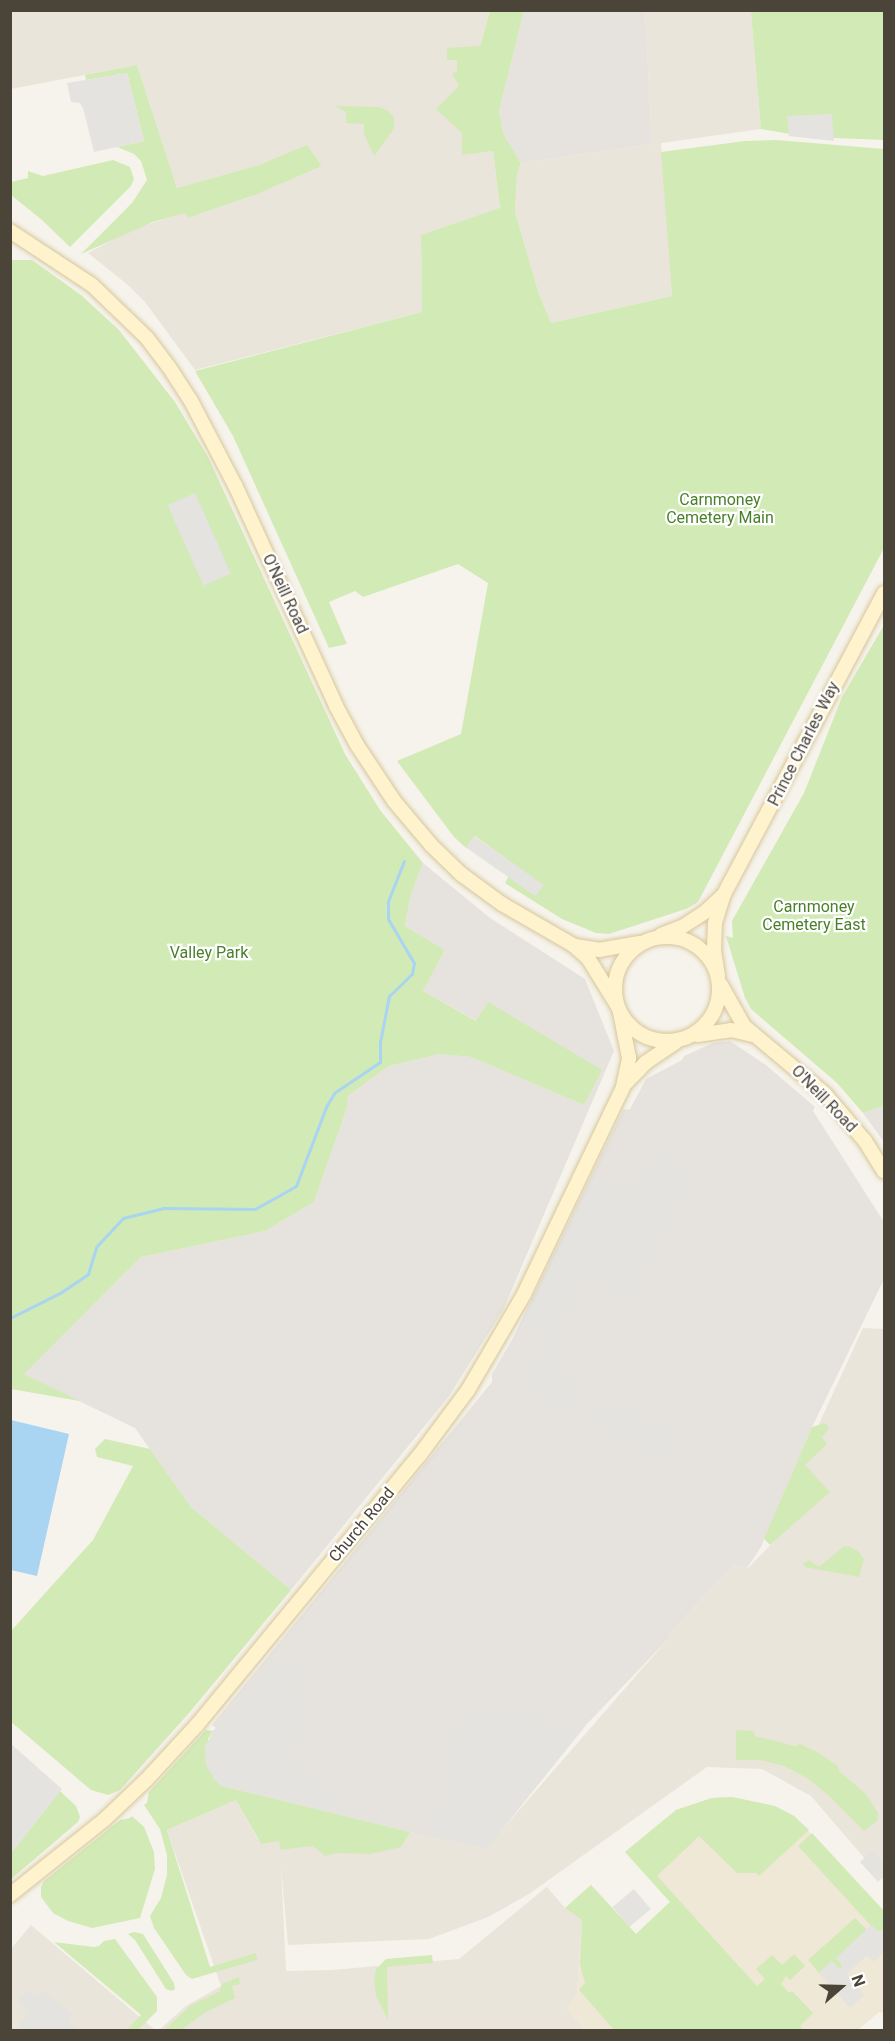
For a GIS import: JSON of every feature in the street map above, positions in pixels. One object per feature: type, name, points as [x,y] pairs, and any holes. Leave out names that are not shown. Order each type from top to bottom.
[{"type":"main road","name":"O'Neill Road","points":[[10,231],[92,285],[147,338],[169,367],[191,401],[235,485],[336,706],[363,755],[394,801],[431,845],[461,874],[502,904],[573,945],[588,958],[619,1009]]},
{"type":"main road","name":"Prince Charles Way","points":[[718,976],[714,950],[716,923],[724,894],[885,594]]},
{"type":"main road","name":"Prince Charles Way","points":[[650,940],[682,927],[705,912],[724,894]]},
{"type":"main road","points":[[684,1039],[709,1022],[715,1012],[720,989],[718,976],[706,954],[697,946],[675,938],[650,940],[630,952],[618,972],[615,983],[619,1009],[626,1022],[644,1036],[655,1041],[684,1039],[723,1030],[754,1035]]},
{"type":"main road","name":"O'Neill Road","points":[[573,945],[599,950],[650,940]]},
{"type":"main road","name":"O'Neill Road","points":[[718,976],[725,996],[744,1026],[825,1094],[865,1141],[885,1171]]},
{"type":"main road","name":"Church Road","points":[[10,1895],[104,1820],[176,1749],[282,1623],[468,1390],[524,1294],[623,1087],[629,1058],[619,1009]]},
{"type":"main road","name":"Church Road","points":[[623,1087],[645,1063],[684,1039]]},
{"type":"shaded area","points":[[11,11],[490,11],[480,45],[484,68],[462,118],[462,154],[493,151],[500,209],[421,235],[422,312],[195,370],[145,302],[128,285],[88,253],[134,229],[186,212],[188,218],[250,197],[322,166],[307,146],[259,165],[177,188],[137,65],[11,89]]},
{"type":"shaded area","points":[[524,11],[645,11],[652,144],[521,163],[504,135],[499,111]]},
{"type":"shaded area","points":[[645,11],[766,11],[751,14],[761,129],[661,143],[672,296],[551,323],[539,294],[515,212],[517,174],[521,163],[652,144]]},
{"type":"shaded area","points":[[127,73],[144,141],[94,152],[83,108],[80,103],[71,102],[67,83]]},
{"type":"shaded area","points":[[832,114],[834,141],[789,136],[787,116]]},
{"type":"shaded area","points":[[195,493],[231,573],[203,586],[168,505]]},
{"type":"shaded area","points":[[474,836],[544,885],[536,896],[466,847]]},
{"type":"shaded area","points":[[423,863],[490,918],[585,979],[614,1051],[503,1310],[449,1396],[291,1590],[191,1507],[135,1428],[23,1374],[141,1257],[265,1231],[314,1202],[347,1108],[348,1096],[389,1066],[440,1054],[471,1057],[584,1105],[601,1070],[487,1003],[477,1021],[423,991],[445,950],[405,926],[411,894]]},
{"type":"shaded area","points":[[730,1041],[766,1065],[815,1107],[813,1111],[884,1222],[884,1279],[812,1427],[761,1547],[747,1568],[733,1565],[669,1634],[668,1639],[586,1725],[487,1848],[410,1832],[222,1786],[213,1731],[216,1728],[212,1725],[492,1382],[492,1374],[512,1340],[623,1110],[630,1109],[646,1079],[682,1060],[684,1056],[713,1043]]},
{"type":"shaded area","points":[[884,1106],[884,1142],[863,1113]]},
{"type":"shaded area","points":[[651,1146],[697,1167],[635,1304],[584,1280],[557,1337],[571,1345],[557,1374],[581,1387],[566,1420],[558,1421],[537,1413],[533,1404],[534,1396],[520,1388],[539,1336],[519,1329],[592,1178],[629,1193]]},
{"type":"shaded area","points":[[863,1328],[884,1329],[884,1881],[811,1796],[762,1769],[707,1767],[529,1894],[488,1917],[429,1939],[288,1945],[281,1867],[286,1971],[331,1970],[459,1959],[583,1857],[547,1887],[565,1908],[582,1919],[577,1994],[567,2008],[585,2030],[159,2030],[186,2006],[221,1986],[167,1830],[236,1800],[258,1840],[279,1841],[280,1850],[410,1832],[487,1847],[668,1639],[669,1634],[733,1565],[748,1568],[805,1510],[790,1487]]},
{"type":"shaded area","points":[[603,1395],[680,1430],[666,1464],[600,1430],[590,1421]]},
{"type":"shaded area","points":[[282,1658],[288,1665],[305,1662],[311,1664],[307,1686],[294,1684],[291,1692],[296,1691],[298,1686],[311,1690],[293,1765],[331,1775],[326,1794],[345,1799],[342,1813],[222,1786],[214,1779],[206,1765],[205,1747],[213,1731]]},
{"type":"shaded area","points":[[461,1701],[586,1725],[487,1848],[429,1836]]},
{"type":"shaded area","points":[[10,1743],[62,1789],[11,1853],[10,1853]]},
{"type":"shaded area","points":[[732,1797],[775,1806],[794,1816],[884,1911],[884,2013],[879,2012],[858,2030],[585,2030],[567,2008],[577,1994],[582,1920],[565,1908],[591,1885],[636,1934],[670,1902],[625,1852],[676,1810],[712,1798]]},
{"type":"shaded area","points":[[873,1850],[884,1864],[884,1876],[878,1882],[860,1862]]},
{"type":"shaded area","points":[[634,1889],[651,1909],[629,1927],[613,1907]]},
{"type":"shaded area","points":[[31,1925],[155,2030],[11,2030],[11,1949]]},
{"type":"shaded area","points":[[871,1925],[878,1931],[884,1930],[884,1952],[874,1962],[869,1957],[865,1957],[847,1974],[864,1995],[850,2008],[819,1973],[832,1961],[840,1969],[843,1966],[836,1958]]},
{"type":"shaded area","points":[[26,1990],[37,1998],[43,1990],[73,2014],[68,2021],[79,2030],[15,2030],[30,2011],[18,2001]]},
{"type":"green space","points":[[766,10],[884,11],[884,140],[809,137],[761,129],[751,13]]},
{"type":"green space","name":"Carnmoney Cemetery Main","points":[[490,11],[524,11],[499,111],[504,135],[521,163],[517,174],[515,212],[539,294],[551,323],[672,296],[661,152],[745,141],[776,140],[884,149],[884,548],[698,902],[686,909],[609,934],[596,933],[562,919],[505,883],[515,865],[475,836],[466,848],[454,837],[397,761],[461,734],[488,583],[458,564],[363,597],[355,591],[329,602],[347,644],[329,648],[233,436],[195,371],[422,312],[421,235],[500,208],[493,151],[462,155],[462,133],[436,109],[459,86],[452,73],[457,72],[457,60],[447,60],[447,48],[480,46]]},
{"type":"green space","points":[[137,65],[177,188],[259,165],[307,145],[322,166],[255,195],[188,218],[185,213],[153,222],[81,254],[132,203],[147,180],[141,161],[134,154],[117,147],[144,141],[127,73],[86,80],[85,75]]},
{"type":"green space","points":[[335,106],[379,107],[388,111],[394,118],[394,129],[374,156],[364,134],[364,124],[346,123],[346,112]]},
{"type":"green space","points":[[113,160],[130,167],[134,179],[131,186],[70,247],[11,195],[11,182],[28,178],[28,171],[43,176]]},
{"type":"green space","name":"Valley Park","points":[[10,260],[32,260],[81,295],[119,330],[175,402],[208,457],[345,754],[380,810],[423,863],[411,894],[405,926],[445,950],[423,991],[476,1021],[488,1002],[602,1070],[584,1105],[471,1057],[440,1054],[389,1066],[348,1096],[347,1108],[314,1202],[265,1231],[141,1257],[24,1374],[80,1401],[11,1389]]},
{"type":"green space","name":"Carnmoney Cemetery East","points":[[884,625],[884,1106],[863,1113],[837,1083],[751,1009],[745,998],[726,936],[733,938],[732,921],[804,793],[842,697]]},
{"type":"green space","points":[[825,1423],[829,1428],[822,1437],[827,1444],[805,1465],[830,1492],[770,1545],[764,1539],[812,1427]]},
{"type":"green space","points":[[105,1439],[150,1449],[191,1507],[291,1590],[189,1713],[120,1790],[108,1795],[91,1790],[10,1721],[11,1631],[93,1540],[133,1466],[97,1457],[95,1449]]},
{"type":"green space","points":[[849,1546],[859,1552],[864,1559],[859,1577],[805,1567],[803,1564],[809,1560],[819,1567],[843,1547]]},
{"type":"green space","points":[[206,1730],[213,1731],[208,1739],[214,1779],[222,1786],[410,1832],[401,1847],[370,1854],[337,1853],[325,1856],[313,1846],[280,1850],[279,1841],[261,1844],[236,1800],[167,1830],[210,1967],[256,1953],[257,1960],[192,1979],[186,1975],[154,1928],[150,1916],[161,1898],[167,1875],[167,1855],[160,1829],[144,1805],[147,1803],[149,1792]]},
{"type":"green space","points":[[736,1730],[753,1731],[755,1736],[795,1746],[800,1744],[817,1752],[838,1766],[839,1771],[866,1794],[878,1813],[877,1821],[864,1831],[827,1794],[807,1778],[784,1766],[760,1760],[736,1760]]},
{"type":"green space","points":[[60,1791],[76,1806],[80,1817],[78,1822],[11,1879],[11,1853]]},
{"type":"green space","points":[[732,1797],[775,1806],[794,1816],[809,1830],[759,1876],[756,1873],[737,1873],[699,1836],[657,1876],[757,1986],[765,1979],[756,1969],[772,1955],[782,1965],[794,1954],[805,1966],[790,1980],[786,1976],[781,1984],[789,1993],[792,1991],[813,2013],[800,2026],[804,2030],[614,2030],[579,1990],[585,1983],[580,1964],[582,1920],[565,1908],[591,1885],[636,1934],[670,1902],[625,1852],[676,1810],[712,1798]]},
{"type":"green space","points":[[132,1816],[144,1827],[154,1852],[155,1869],[140,1918],[92,1928],[68,1921],[53,1913],[41,1897],[41,1887],[44,1881],[120,1820]]},
{"type":"green space","points":[[812,1833],[884,1911],[884,1930],[882,1932],[875,1930],[798,1846]]},
{"type":"green space","points":[[855,1918],[867,1930],[837,1958],[843,1966],[839,1970],[832,1961],[819,1973],[808,1960]]},
{"type":"green space","points":[[134,1932],[143,1934],[174,1983],[175,1989],[172,1991],[166,1989],[135,1940],[128,1934]]},
{"type":"green space","points":[[115,1939],[157,1997],[157,2011],[138,2030],[127,2030],[141,2015],[54,1942],[94,1947],[104,1941]]},
{"type":"green space","points":[[432,1955],[433,1963],[387,1967],[388,2020],[376,1996],[374,1976],[377,1968],[386,1959]]},
{"type":"green space","points":[[239,1977],[240,1984],[232,1986],[235,1998],[206,2012],[181,2030],[164,2030],[190,2006],[220,1991],[222,1984]]},
{"type":"water","points":[[11,1420],[69,1434],[37,1576],[11,1570]]},
{"type":"waterway","points":[[10,1318],[60,1293],[88,1274],[96,1247],[123,1218],[164,1208],[255,1209],[296,1186],[326,1107],[334,1093],[380,1062],[380,1042],[389,996],[412,974],[414,963],[388,919],[388,901],[404,861]]}]
